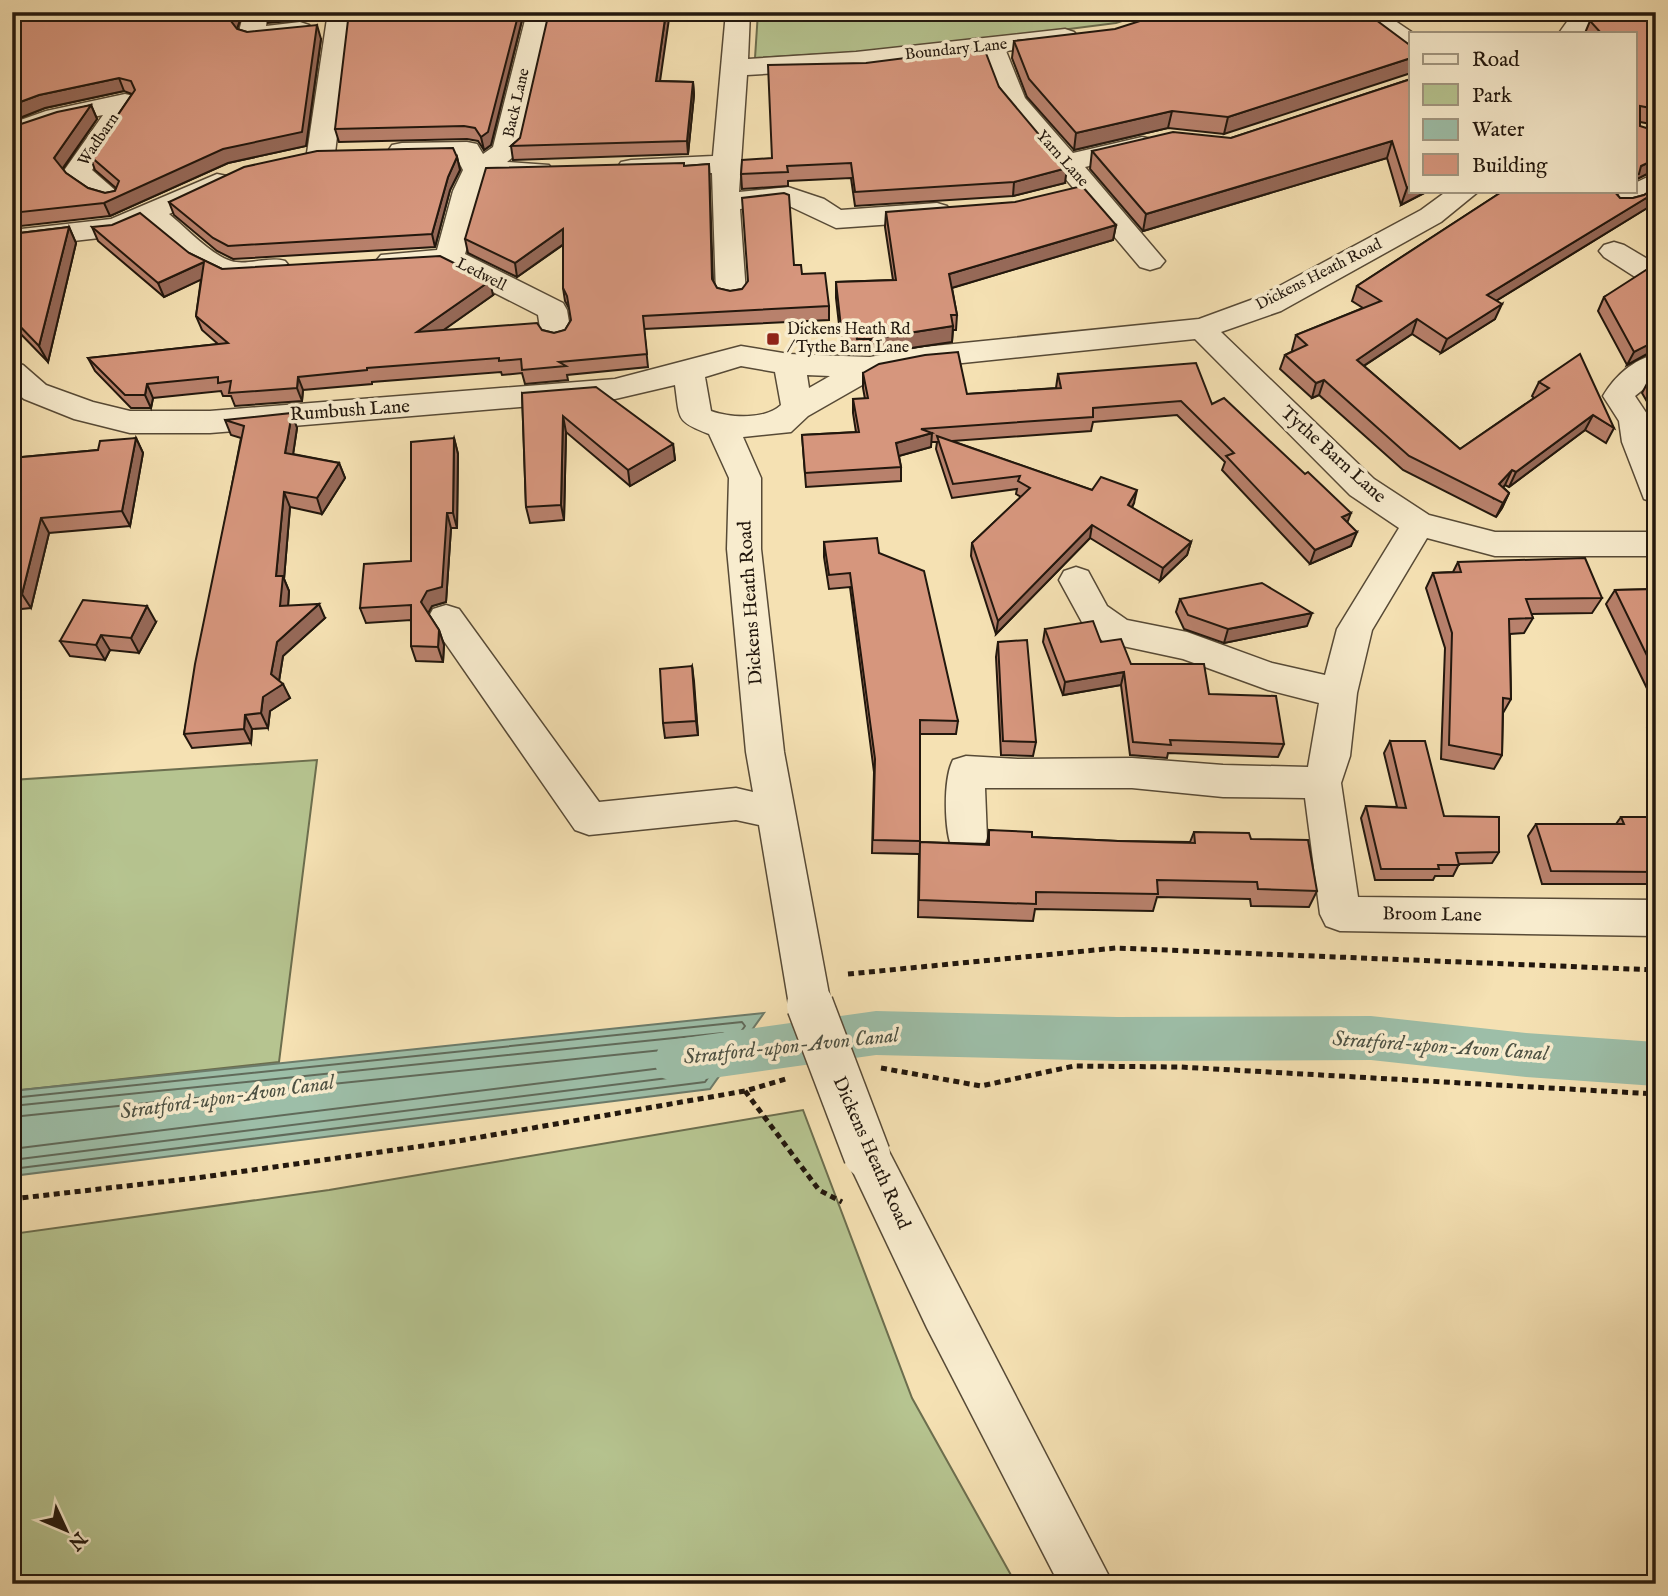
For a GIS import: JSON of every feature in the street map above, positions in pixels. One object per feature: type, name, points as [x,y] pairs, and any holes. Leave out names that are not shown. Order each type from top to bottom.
[{"type":"street","points":[[256,12],[251,34],[339,20],[336,154],[467,150],[477,170]]},
{"type":"street","name":"Back Lane","points":[[477,170],[506,151],[539,12]]},
{"type":"street","points":[[731,293],[725,202],[738,12]]},
{"type":"street","points":[[1365,12],[1409,42]]},
{"type":"street","points":[[1572,32],[1587,12]]},
{"type":"street","name":"Boundary Lane","points":[[736,68],[992,47],[1084,34]]},
{"type":"street","name":"Yarn Lane","points":[[992,47],[1013,100],[1065,163],[1076,191],[1150,261]]},
{"type":"street","name":"Wadbarn","points":[[12,132],[55,117],[125,102],[77,172],[130,209]]},
{"type":"street","points":[[1065,163],[1169,139]]},
{"type":"street","points":[[605,169],[726,164]]},
{"type":"street","points":[[477,170],[565,170]]},
{"type":"street","points":[[449,258],[467,191],[477,170]]},
{"type":"street","points":[[12,239],[117,227],[130,209],[239,171]]},
{"type":"street","points":[[1623,204],[1656,181]]},
{"type":"street","name":"Dickens Heath Road","points":[[1087,1584],[867,1155],[807,992],[775,813],[757,686],[744,549],[745,478],[709,422],[688,371],[741,356],[789,364],[870,367],[924,356],[1203,328],[1270,304],[1431,216],[1464,192]]},
{"type":"street","points":[[725,202],[788,195],[814,205],[836,219],[958,211]]},
{"type":"street","points":[[130,209],[228,271],[304,266]]},
{"type":"street","points":[[1614,251],[1656,277]]},
{"type":"street","name":"Ledwell","points":[[370,262],[449,258],[552,310],[556,334]]},
{"type":"street","name":"Tythe Barn Lane","points":[[1203,328],[1210,339],[1362,487],[1419,524],[1494,544],[1656,544]]},
{"type":"street","points":[[709,422],[788,416],[789,364]]},
{"type":"street","points":[[1656,364],[1625,386],[1619,397],[1635,421],[1638,442],[1656,491]]},
{"type":"street","name":"Dickens Heath Road","points":[[745,478],[788,416],[870,367]]},
{"type":"street","name":"Rumbush Lane","points":[[20,392],[130,422],[210,422],[615,389],[688,371]]},
{"type":"street","name":"Rumbush Lane","points":[[615,389],[709,422]]},
{"type":"street","name":"Broom Lane","points":[[1419,524],[1355,629],[1339,693],[1331,757],[1322,783],[1340,914],[1656,918]]},
{"type":"street","points":[[1076,580],[1095,615],[1117,632],[1187,646],[1268,676],[1339,693]]},
{"type":"street","points":[[446,618],[589,818],[736,804],[775,813]]},
{"type":"street","points":[[967,839],[966,771],[1018,774],[1132,773],[1223,780],[1322,783]]},
{"type":"path","points":[[807,992],[1116,948],[1656,970]]},
{"type":"path","points":[[876,1068],[926,1074],[981,1086],[1074,1066],[1180,1066],[1656,1094]]},
{"type":"path","points":[[12,1199],[196,1178],[458,1141],[745,1091],[796,1076]]},
{"type":"path","points":[[745,1091],[819,1190],[908,1238]]},
{"type":"green space","points":[[758,12],[1150,12],[1116,23],[912,49],[755,58]]},
{"type":"green space","points":[[317,760],[279,1062],[12,1091],[12,780]]},
{"type":"green space","points":[[803,1110],[912,1398],[1016,1584],[12,1584],[12,1234],[329,1190]]},
{"type":"water","points":[[764,1013],[710,1089],[12,1176],[12,1091]]},
{"type":"building","points":[[12,12],[234,12],[231,21],[237,29],[247,32],[317,25],[302,132],[223,149],[104,203],[12,213],[12,192],[19,186],[12,187],[12,127],[57,112],[91,105],[54,158],[66,173],[88,188],[105,193],[115,191],[119,181],[90,156],[135,90],[131,81],[119,78],[39,95],[12,105]]},
{"type":"building","points":[[349,12],[519,12],[488,132],[481,137],[475,128],[464,126],[335,129]]},
{"type":"building","points":[[549,12],[666,12],[656,81],[693,82],[687,141],[511,146],[520,138]]},
{"type":"building","points":[[1168,12],[1339,12],[1323,20],[1372,17],[1409,45],[1409,59],[1228,117],[1172,111],[1076,133],[1029,79],[1014,41],[1115,29]]},
{"type":"building","points":[[1596,12],[1656,12],[1656,109],[1640,106],[1640,126],[1656,131],[1656,159],[1641,166],[1639,174],[1636,175],[1636,32],[1600,32],[1590,21]]},
{"type":"building","points":[[984,48],[999,87],[1067,168],[1014,182],[855,192],[851,163],[787,166],[788,172],[741,174],[742,160],[772,158],[768,65],[866,63]]},
{"type":"building","points":[[1409,80],[1407,188],[1392,141],[1146,214],[1092,151],[1173,132],[1231,138]]},
{"type":"building","points":[[453,148],[457,157],[448,177],[432,234],[228,246],[213,238],[169,202],[244,167],[317,151]]},
{"type":"building","points":[[684,163],[684,166],[709,164],[712,279],[717,288],[730,291],[742,289],[748,281],[742,198],[784,193],[789,195],[794,265],[801,265],[802,274],[825,273],[829,306],[643,316],[647,354],[559,362],[566,366],[522,370],[521,359],[499,361],[499,358],[367,368],[298,377],[297,388],[229,393],[231,381],[218,383],[218,377],[147,384],[145,395],[125,395],[88,358],[228,343],[196,316],[204,262],[158,283],[92,227],[112,225],[140,213],[189,253],[222,269],[440,256],[490,281],[417,332],[537,323],[542,330],[554,333],[565,330],[571,320],[563,288],[563,229],[515,263],[465,239],[486,168]]},
{"type":"building","points":[[1082,186],[1116,225],[949,274],[957,315],[951,315],[953,326],[870,339],[857,339],[855,326],[841,327],[836,282],[896,280],[886,212],[1015,202]]},
{"type":"building","points":[[1656,187],[1656,192],[1487,295],[1502,304],[1447,339],[1417,319],[1357,360],[1460,449],[1549,388],[1539,382],[1580,354],[1614,428],[1593,415],[1516,472],[1512,470],[1499,484],[1509,493],[1503,503],[1409,456],[1324,380],[1316,383],[1285,355],[1307,345],[1296,335],[1381,301],[1357,286],[1501,192],[1615,192],[1620,198],[1644,195]]},
{"type":"building","points":[[69,227],[39,346],[12,318],[12,234]]},
{"type":"building","points":[[1646,270],[1656,272],[1656,341],[1634,352],[1604,297]]},
{"type":"building","points":[[958,352],[967,394],[1061,388],[1058,374],[1196,363],[1212,404],[1224,398],[1305,474],[1308,472],[1351,513],[1342,517],[1357,532],[1315,550],[1226,456],[1234,453],[1181,401],[1093,408],[1093,417],[921,429],[932,433],[896,443],[901,467],[805,473],[802,435],[859,432],[853,399],[868,398],[863,373],[879,364]]},
{"type":"building","points":[[1656,375],[1656,392],[1649,380]]},
{"type":"building","points":[[596,387],[673,444],[628,470],[563,416],[561,505],[526,507],[522,393]]},
{"type":"building","points":[[292,413],[285,453],[339,463],[317,498],[284,492],[276,576],[283,576],[280,606],[319,604],[277,642],[271,674],[283,684],[263,697],[261,713],[245,715],[244,729],[184,734],[195,664],[244,426],[225,420]]},
{"type":"building","points":[[937,436],[1092,490],[1101,477],[1137,490],[1128,505],[1191,542],[1163,568],[1092,525],[998,621],[972,543],[1030,488],[1018,481],[1020,476],[953,484]]},
{"type":"building","points":[[136,438],[122,511],[41,518],[22,594],[12,595],[12,458],[98,450],[100,441]]},
{"type":"building","points":[[454,438],[453,513],[447,513],[442,587],[427,591],[421,602],[439,630],[438,647],[411,646],[411,605],[360,608],[364,564],[411,561],[411,442]]},
{"type":"building","points":[[877,538],[879,553],[924,571],[958,721],[920,720],[920,841],[873,840],[875,759],[850,573],[829,575],[824,542]]},
{"type":"building","points":[[1585,558],[1602,598],[1526,599],[1533,618],[1509,619],[1511,699],[1503,698],[1502,755],[1449,745],[1452,633],[1433,573],[1461,572],[1458,562]]},
{"type":"building","points":[[1262,583],[1312,613],[1228,629],[1188,615],[1180,599]]},
{"type":"building","points":[[1656,589],[1656,674],[1615,590]]},
{"type":"building","points":[[83,600],[147,606],[131,638],[101,635],[96,645],[60,641]]},
{"type":"building","points":[[1093,621],[1101,642],[1121,639],[1131,664],[1204,664],[1209,694],[1276,696],[1284,744],[1170,740],[1171,745],[1133,742],[1124,672],[1065,682],[1045,629]]},
{"type":"building","points":[[1027,640],[1036,742],[1003,741],[998,642]]},
{"type":"building","points":[[692,666],[696,721],[663,723],[660,669]]},
{"type":"building","points":[[1390,741],[1425,741],[1444,816],[1499,817],[1499,852],[1456,853],[1459,865],[1438,865],[1439,869],[1381,869],[1366,806],[1406,808]]},
{"type":"building","points":[[1621,817],[1656,817],[1656,872],[1551,871],[1536,824],[1624,824]]},
{"type":"building","points":[[989,830],[1032,832],[1032,837],[1118,841],[1195,843],[1194,832],[1249,833],[1251,839],[1308,840],[1317,891],[1258,889],[1257,882],[1157,880],[1158,894],[1036,892],[1036,904],[919,900],[920,842],[989,845]]},
{"type":"waterway","name":"Stratford-upon-Avon Canal","points":[[677,1061],[876,1033],[1117,1039],[1371,1038],[1526,1055],[1656,1064]]},
{"type":"place","name":"Dickens Heath Rd / Tythe Barn Lane","points":[[773,339]]}]
